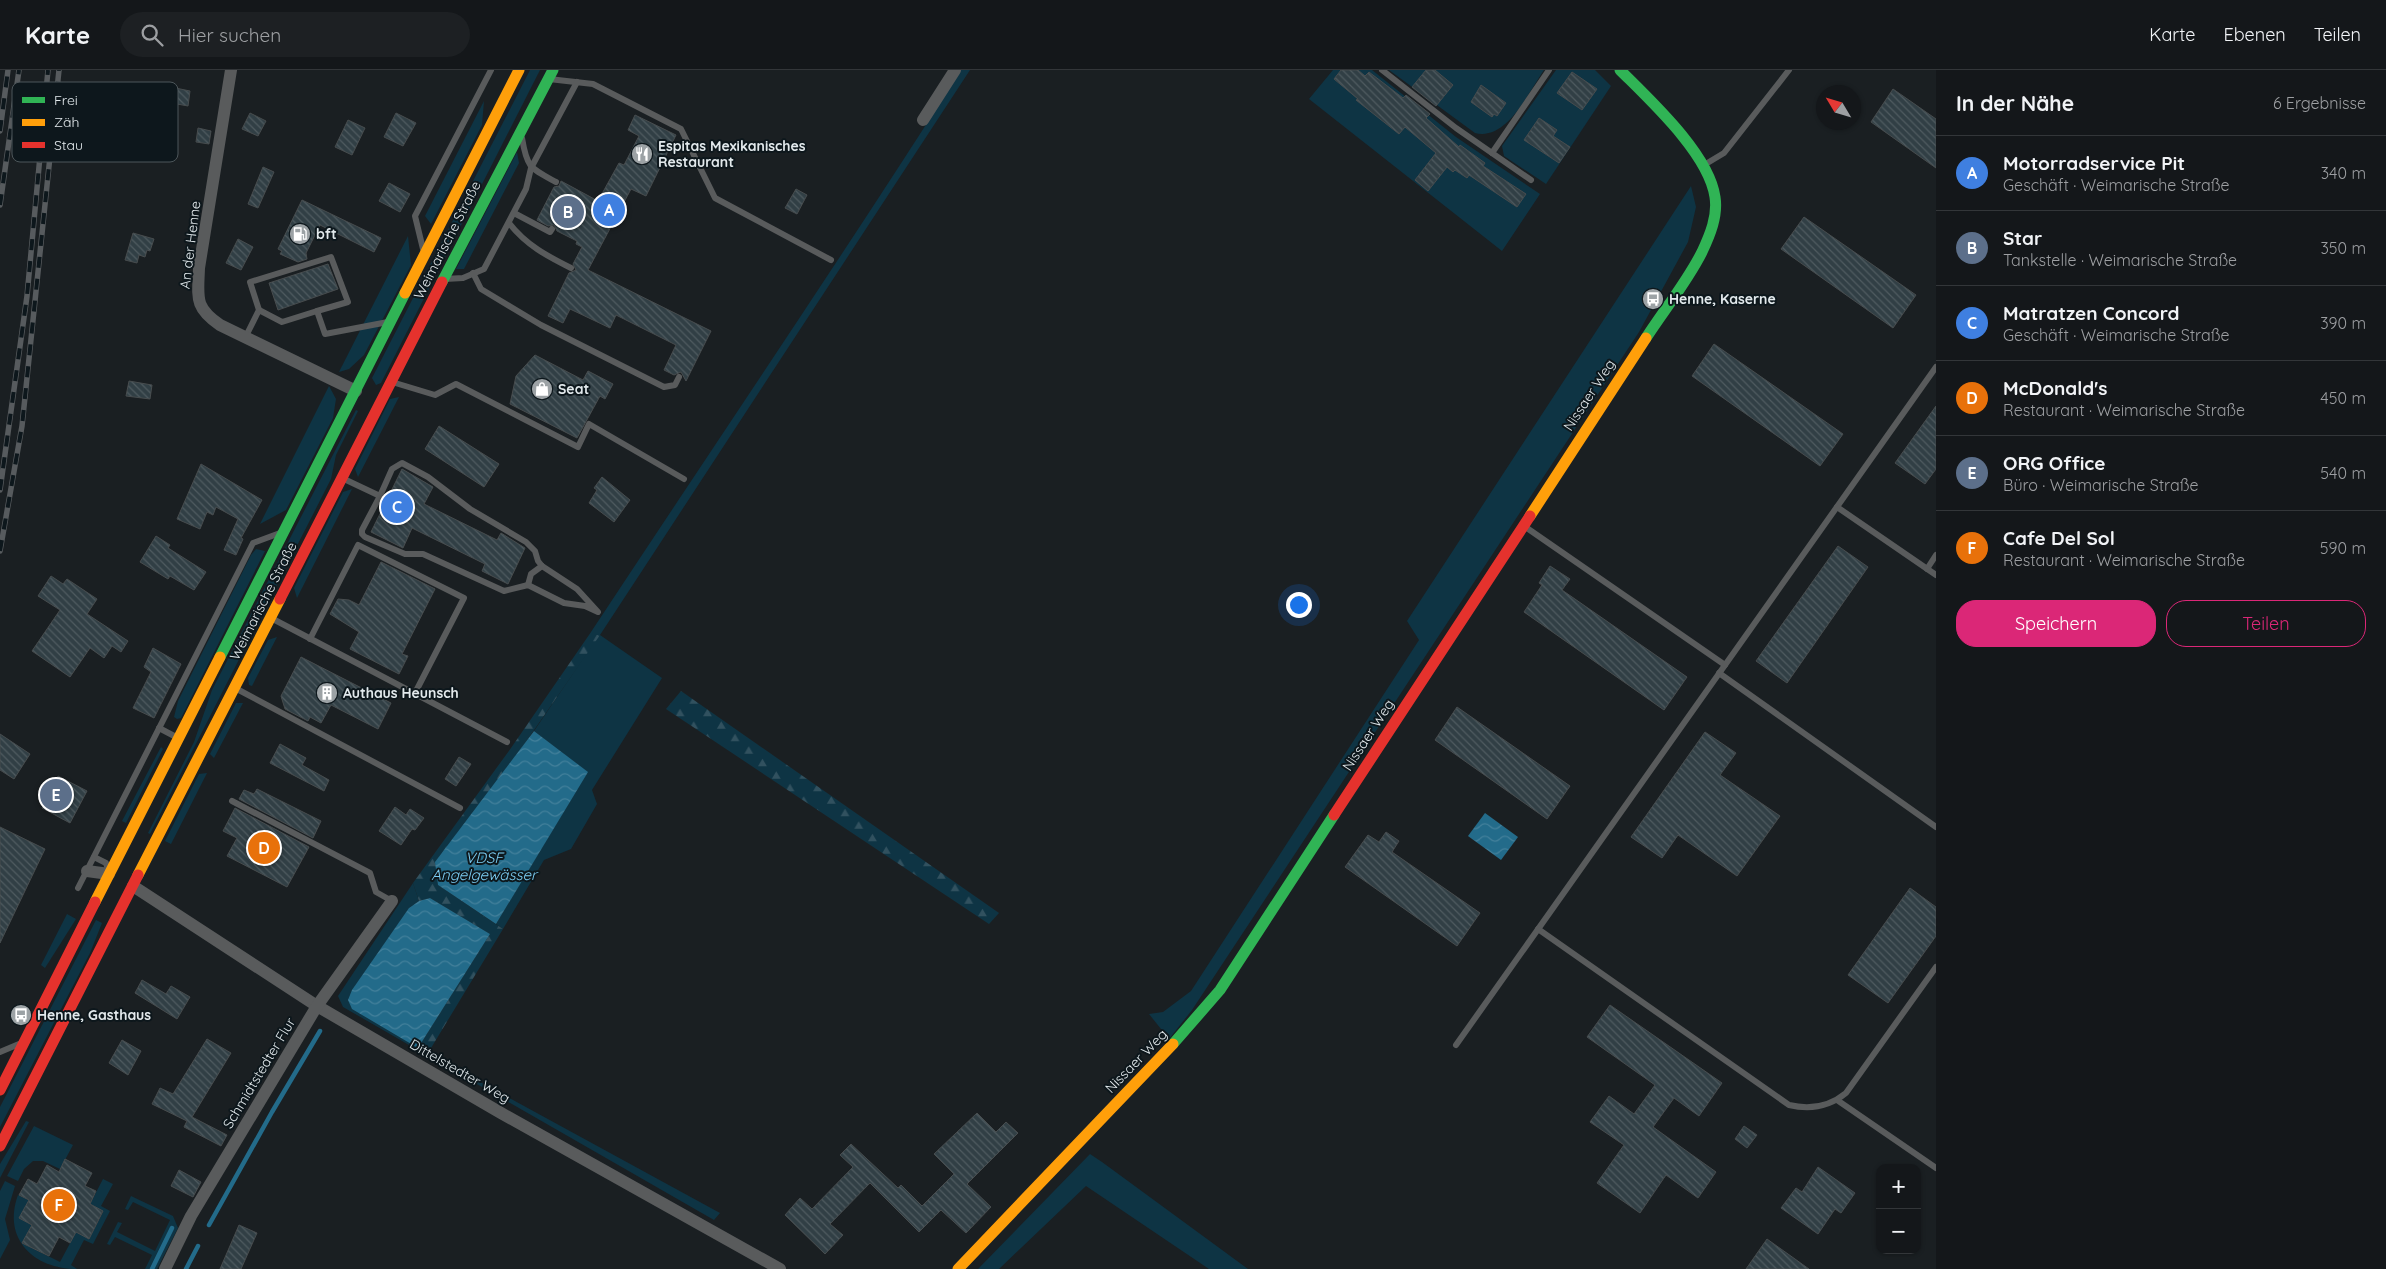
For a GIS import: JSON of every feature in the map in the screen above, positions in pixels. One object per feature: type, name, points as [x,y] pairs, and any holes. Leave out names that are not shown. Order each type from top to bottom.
[{"type":"main road","name":"Weimarische Straße","points":[[0,1090],[24,1042],[234,688],[271,618],[342,478],[390,322],[519,70]]},
{"type":"main road","name":"Nissaer Weg","points":[[958,1269],[1170,1048],[1220,990],[1701,254],[1711,234],[1716,212],[1715,195],[1711,180],[1692,150],[1620,70]]},
{"type":"main road","name":"Weimarische Straße","points":[[0,1146],[121,880],[178,738],[284,531],[368,397],[391,382],[551,74]]},
{"type":"street","name":"An der Henne","points":[[231,70],[199,268],[198,299],[204,314],[220,326],[368,397]]},
{"type":"street","points":[[924,120],[955,70]]},
{"type":"street","points":[[87,871],[121,880]]},
{"type":"street","name":"Dittelstedter Weg","points":[[121,880],[317,1006],[501,1113],[780,1269]]},
{"type":"street","name":"Schmidtstedter Flur","points":[[165,1269],[191,1216],[317,1006],[392,900]]},
{"type":"lane","points":[[424,254],[415,216],[491,70]]},
{"type":"lane","points":[[1382,70],[1456,128],[1531,180]]},
{"type":"lane","points":[[1492,153],[1549,70]]},
{"type":"lane","points":[[1702,166],[1724,153],[1789,70]]},
{"type":"lane","points":[[551,74],[577,82],[593,84],[681,129],[715,198],[831,260]]},
{"type":"lane","points":[[444,279],[463,278],[484,268],[526,189],[531,168],[577,82]]},
{"type":"lane","points":[[521,132],[525,156],[531,168],[556,182]]},
{"type":"lane","points":[[514,213],[550,232],[552,229]]},
{"type":"lane","points":[[509,223],[523,240],[535,249],[571,268]]},
{"type":"lane","points":[[245,338],[259,310],[250,282],[331,257],[348,302],[282,322],[259,310]]},
{"type":"lane","points":[[473,274],[481,289],[541,325],[664,387],[675,385],[679,377]]},
{"type":"lane","points":[[317,311],[325,334],[390,322]]},
{"type":"lane","points":[[1456,1045],[1936,367]]},
{"type":"lane","points":[[391,382],[406,388],[435,395],[456,384],[578,447],[590,424],[684,479]]},
{"type":"lane","points":[[402,463],[428,477],[470,509],[526,542],[535,551],[538,561],[542,566],[577,589],[598,612],[585,606],[564,602],[528,585],[504,591],[423,554],[405,554],[365,537],[362,534],[362,530],[392,468],[402,463]]},
{"type":"lane","points":[[342,478],[380,496]]},
{"type":"lane","points":[[1837,507],[1936,575]]},
{"type":"lane","points":[[1523,525],[1725,666]]},
{"type":"lane","points":[[78,888],[253,543],[284,531]]},
{"type":"lane","points":[[310,639],[358,545],[464,598],[416,694]]},
{"type":"lane","points":[[1927,569],[1936,555]]},
{"type":"lane","points":[[528,585],[531,574],[542,566]]},
{"type":"lane","points":[[271,618],[507,742]]},
{"type":"lane","points":[[1719,673],[1936,827]]},
{"type":"lane","points":[[234,688],[460,808]]},
{"type":"lane","points":[[159,728],[178,738]]},
{"type":"lane","points":[[232,801],[370,873],[376,892],[392,900]]},
{"type":"lane","points":[[94,856],[106,863],[121,880]]},
{"type":"lane","points":[[1538,929],[1789,1105],[1803,1108],[1823,1106],[1837,1100],[1854,1083],[1936,967]]},
{"type":"lane","points":[[0,1052],[24,1042]]},
{"type":"lane","points":[[1837,1100],[1936,1168]]},
{"type":"green space","points":[[530,70],[540,70],[381,383],[376,385],[372,378]]},
{"type":"green space","points":[[961,70],[970,70],[600,635],[662,678],[592,790],[597,804],[571,849],[544,860],[503,929],[496,924],[587,772],[534,731],[599,635],[589,635],[823,283]]},
{"type":"green space","points":[[1333,70],[1372,70],[1456,137],[1540,194],[1502,251],[1309,99]]},
{"type":"green space","points":[[1389,70],[1544,70],[1524,102],[1507,123],[1497,130],[1486,134],[1475,133]]},
{"type":"green space","points":[[1556,70],[1595,70],[1611,86],[1546,184],[1504,156],[1502,146]]},
{"type":"green space","points":[[484,101],[482,125],[431,224],[425,216]]},
{"type":"green space","points":[[517,152],[519,163],[464,269],[456,269]]},
{"type":"green space","points":[[1691,186],[1696,207],[1688,242],[1639,332],[1192,1010],[1169,1039],[1149,1014],[1163,1012],[1191,991],[1419,640],[1407,621]]},
{"type":"green space","points":[[408,236],[411,265],[364,355],[349,369],[339,372]]},
{"type":"green space","points":[[329,386],[336,399],[333,418],[286,510],[260,524]]},
{"type":"green space","points":[[399,397],[358,477],[355,469],[390,399]]},
{"type":"green space","points":[[356,410],[358,411],[336,455],[331,479],[150,834],[148,833],[194,742],[212,690]]},
{"type":"green space","points":[[352,489],[297,598],[294,588],[343,492]]},
{"type":"green space","points":[[256,549],[265,551],[181,718],[177,719],[174,717],[178,701],[251,555]]},
{"type":"green space","points":[[589,635],[600,635],[516,756],[438,885],[503,929],[428,1053],[418,1048],[490,934],[430,898],[419,901],[413,883],[511,748]]},
{"type":"green space","points":[[277,637],[252,686],[249,685],[248,678],[268,640]]},
{"type":"green space","points":[[681,691],[999,913],[989,924],[666,709]]},
{"type":"green space","points":[[236,703],[243,703],[214,758],[210,754]]},
{"type":"green space","points":[[161,747],[163,749],[126,823],[122,821]]},
{"type":"green space","points":[[207,773],[171,844],[165,841],[199,774]]},
{"type":"green space","points":[[413,883],[419,901],[409,908],[418,1048],[720,1213],[714,1220],[343,1007],[338,996]]},
{"type":"green space","points":[[67,914],[76,919],[45,968],[41,965]]},
{"type":"green space","points":[[96,920],[102,923],[90,953],[0,1127],[0,1107]]},
{"type":"green space","points":[[26,1121],[29,1122],[0,1178],[0,1164]]},
{"type":"green space","points":[[34,1126],[73,1145],[60,1169],[43,1161],[33,1161],[24,1169],[18,1181],[7,1176]]},
{"type":"green space","points":[[1090,1154],[1248,1269],[1209,1269],[1086,1186],[999,1269],[978,1269]]},
{"type":"green space","points":[[103,1179],[113,1184],[101,1206],[110,1211],[93,1244],[84,1240],[71,1265],[77,1269],[61,1268],[47,1264],[25,1248],[18,1238],[14,1225],[14,1211],[18,1195],[29,1200],[20,1218],[32,1225],[22,1243],[60,1262],[76,1232],[89,1239],[103,1212],[90,1204]]},
{"type":"green space","points":[[5,1181],[15,1186],[5,1219],[10,1240],[0,1259],[0,1191]]},
{"type":"green space","points":[[131,1196],[173,1216],[178,1228],[157,1269],[145,1269],[152,1255],[115,1237],[110,1245],[107,1244],[118,1222],[122,1223],[117,1232],[155,1251],[170,1220],[133,1202],[128,1210],[125,1209]]},
{"type":"water","name":"VDSF Angelgewässer","points":[[534,731],[588,772],[496,924],[438,885],[435,862]]},
{"type":"water","points":[[1485,813],[1518,837],[1501,860],[1468,836]]},
{"type":"water","name":"VDSF Angelgewässer","points":[[430,898],[490,934],[418,1048],[352,1009],[348,1000],[352,990],[409,908],[419,901]]},
{"type":"building","points":[[1341,70],[1358,70],[1365,76],[1369,72],[1403,98],[1406,95],[1430,114],[1426,118],[1459,147],[1460,145],[1485,163],[1483,166],[1526,194],[1517,207],[1469,175],[1467,178],[1447,167],[1428,191],[1415,180],[1436,153],[1405,127],[1399,134],[1356,100],[1358,99],[1334,79]]},
{"type":"building","points":[[1426,70],[1435,70],[1453,85],[1436,106],[1412,87]]},
{"type":"building","points":[[1572,72],[1597,89],[1582,110],[1557,93]]},
{"type":"building","points":[[1481,85],[1506,103],[1497,116],[1494,114],[1492,117],[1471,102]]},
{"type":"building","points":[[178,89],[190,91],[188,106],[178,104]]},
{"type":"building","points":[[1893,89],[1936,119],[1936,168],[1871,122]]},
{"type":"building","points":[[250,113],[266,121],[258,136],[242,129]]},
{"type":"building","points":[[396,113],[416,123],[403,146],[384,137]]},
{"type":"building","points":[[635,115],[676,135],[646,196],[631,189],[588,270],[711,331],[686,381],[681,372],[674,375],[664,370],[676,345],[616,315],[610,328],[570,309],[563,323],[548,316],[569,273],[576,270],[573,264],[582,247],[576,244],[577,241],[557,231],[554,225],[548,226],[537,220],[554,187],[559,186],[561,181],[598,201],[619,163],[624,165],[639,136],[628,130]]},
{"type":"building","points":[[1539,118],[1557,130],[1553,136],[1570,147],[1559,163],[1524,140]]},
{"type":"building","points":[[348,120],[365,128],[352,155],[335,147]]},
{"type":"building","points":[[198,128],[211,131],[209,144],[196,142]]},
{"type":"building","points":[[263,167],[274,172],[258,208],[248,204]]},
{"type":"building","points":[[389,183],[410,194],[400,212],[379,201]]},
{"type":"building","points":[[796,189],[807,195],[797,214],[785,208]]},
{"type":"building","points":[[302,200],[381,238],[374,252],[320,225],[306,253],[307,259],[298,262],[280,254],[282,251],[278,249]]},
{"type":"building","points":[[1804,217],[1916,295],[1893,328],[1781,249]]},
{"type":"building","points":[[133,233],[154,239],[150,251],[147,250],[145,257],[139,255],[137,263],[125,260]]},
{"type":"building","points":[[238,239],[253,247],[241,270],[226,263]]},
{"type":"building","points":[[328,264],[338,289],[278,310],[269,283]]},
{"type":"building","points":[[1714,344],[1843,434],[1820,466],[1692,376]]},
{"type":"building","points":[[535,355],[583,380],[588,371],[613,384],[605,399],[600,396],[577,438],[510,404],[516,376]]},
{"type":"building","points":[[129,381],[152,385],[150,399],[126,396]]},
{"type":"building","points":[[1936,406],[1936,469],[1925,484],[1895,463]]},
{"type":"building","points":[[439,426],[499,464],[484,487],[425,449]]},
{"type":"building","points":[[201,464],[262,500],[241,538],[243,539],[236,555],[224,550],[238,519],[216,507],[213,515],[207,512],[200,529],[177,519]]},
{"type":"building","points":[[402,469],[433,487],[424,504],[497,540],[501,533],[525,548],[508,584],[482,571],[485,564],[412,528],[403,548],[371,532]]},
{"type":"building","points":[[602,477],[630,500],[614,522],[589,503],[597,490],[594,488]]},
{"type":"building","points":[[156,536],[170,545],[168,548],[206,572],[194,590],[170,576],[168,579],[140,562]]},
{"type":"building","points":[[1838,546],[1868,567],[1787,683],[1756,661]]},
{"type":"building","points":[[381,562],[435,589],[402,654],[408,656],[399,674],[350,649],[359,632],[330,614],[338,599],[349,600],[359,605]]},
{"type":"building","points":[[1550,566],[1570,579],[1562,590],[1687,677],[1664,710],[1524,612],[1542,585],[1539,583]]},
{"type":"building","points":[[51,576],[63,584],[67,579],[97,599],[87,614],[128,641],[121,652],[112,646],[104,658],[90,648],[70,677],[32,651],[60,610],[38,596]]},
{"type":"building","points":[[153,648],[181,664],[154,718],[133,708],[151,672],[144,667]]},
{"type":"building","name":"Authaus Heunsch","points":[[301,657],[391,703],[378,729],[331,705],[321,723],[310,717],[308,721],[285,709],[281,696]]},
{"type":"building","points":[[1457,707],[1570,786],[1547,819],[1435,740]]},
{"type":"building","points":[[1705,732],[1736,753],[1720,775],[1780,816],[1737,876],[1678,835],[1662,858],[1631,837]]},
{"type":"building","points":[[0,734],[30,754],[14,779],[0,770]]},
{"type":"building","points":[[280,744],[306,758],[302,765],[329,780],[324,791],[270,763]]},
{"type":"building","points":[[459,757],[471,764],[456,786],[445,779]]},
{"type":"building","points":[[58,776],[87,791],[70,823],[42,808]]},
{"type":"building","points":[[257,789],[321,821],[313,838],[239,799],[244,790],[254,794]]},
{"type":"building","points":[[395,807],[406,815],[410,809],[424,818],[415,830],[412,829],[401,845],[379,831]]},
{"type":"building","points":[[235,808],[309,847],[287,887],[227,856],[237,838],[223,831]]},
{"type":"building","points":[[0,827],[45,849],[0,943]]},
{"type":"building","points":[[1386,832],[1399,841],[1392,852],[1480,913],[1457,946],[1345,867],[1368,835],[1379,842]]},
{"type":"building","points":[[1910,888],[1936,907],[1936,936],[1888,1003],[1848,975]]},
{"type":"building","points":[[142,980],[166,994],[171,986],[190,997],[177,1019],[135,993]]},
{"type":"building","points":[[1610,1005],[1722,1083],[1699,1116],[1674,1098],[1653,1127],[1716,1172],[1698,1198],[1666,1175],[1640,1213],[1597,1183],[1624,1145],[1590,1122],[1609,1096],[1634,1114],[1655,1085],[1587,1037]]},
{"type":"building","points":[[207,1039],[231,1053],[192,1117],[227,1135],[221,1146],[184,1127],[187,1121],[152,1104],[160,1088],[173,1094]]},
{"type":"building","points":[[122,1040],[141,1051],[128,1075],[109,1063]]},
{"type":"building","points":[[977,1113],[996,1132],[1006,1122],[1018,1133],[967,1184],[991,1207],[966,1233],[941,1210],[919,1232],[870,1183],[830,1224],[843,1235],[825,1254],[785,1215],[800,1198],[812,1209],[853,1167],[840,1155],[851,1144],[898,1188],[901,1185],[922,1206],[954,1174],[934,1154]]},
{"type":"building","points":[[1744,1126],[1757,1135],[1747,1148],[1735,1139]]},
{"type":"building","points":[[65,1159],[92,1173],[85,1186],[96,1191],[90,1204],[103,1211],[89,1239],[76,1232],[70,1243],[59,1237],[49,1256],[22,1243],[32,1225],[19,1218],[29,1200],[19,1195],[28,1179],[37,1184],[47,1165],[59,1172]]},
{"type":"building","points":[[1818,1167],[1855,1193],[1841,1213],[1835,1209],[1818,1234],[1781,1208],[1796,1188],[1802,1192]]},
{"type":"building","points":[[179,1170],[201,1182],[193,1197],[171,1186]]},
{"type":"building","points":[[239,1225],[257,1233],[241,1269],[220,1269]]},
{"type":"building","points":[[1767,1239],[1809,1269],[1746,1269]]},
{"type":"waterway","points":[[209,1225],[320,1031]]},
{"type":"waterway","points":[[152,1269],[172,1228]]},
{"type":"waterway","points":[[186,1269],[198,1246]]},
{"type":"railway","points":[[0,131],[8,70]]},
{"type":"railway","points":[[17,82],[19,70]]},
{"type":"railway","points":[[47,82],[48,70]]},
{"type":"railway","points":[[58,82],[59,70]]},
{"type":"railway","points":[[0,205],[12,120]]},
{"type":"railway","points":[[0,490],[27,296],[39,162]]},
{"type":"railway","points":[[0,551],[22,426],[49,162]]},
{"type":"traffic: fast","points":[[442,282],[553,70]]},
{"type":"traffic: fast","points":[[1620,70],[1662,112],[1690,146],[1702,163],[1710,180],[1716,204],[1710,232],[1702,252],[1646,338]]},
{"type":"traffic: fast","points":[[220,657],[405,293]]},
{"type":"traffic: fast","points":[[1173,1044],[1220,990],[1334,815]]},
{"type":"traffic: slow","points":[[405,293],[519,70]]},
{"type":"traffic: slow","points":[[1530,516],[1646,338]]},
{"type":"traffic: slow","points":[[138,875],[280,599]]},
{"type":"traffic: slow","points":[[95,902],[220,657]]},
{"type":"traffic: slow","points":[[958,1269],[1173,1044]]},
{"type":"traffic: jam","points":[[280,599],[442,282]]},
{"type":"traffic: jam","points":[[1334,815],[1530,516]]},
{"type":"traffic: jam","points":[[0,1146],[138,875]]},
{"type":"traffic: jam","points":[[0,1090],[95,902]]},
{"type":"place","name":"Espitas Mexikanisches Restaurant","points":[[642,154]]},
{"type":"place","name":"Motorradservice Pit","points":[[609,210]]},
{"type":"place","name":"Star","points":[[568,212]]},
{"type":"place","name":"bft","points":[[300,234]]},
{"type":"place","name":"Henne, Kaserne","points":[[1653,299]]},
{"type":"place","name":"Seat","points":[[542,389]]},
{"type":"place","name":"Matratzen Concord","points":[[397,507]]},
{"type":"place","name":"Authaus Heunsch","points":[[327,693]]},
{"type":"place","name":"ORG Office","points":[[56,795]]},
{"type":"place","name":"McDonald's","points":[[264,848]]},
{"type":"place","name":"Henne, Gasthaus","points":[[21,1015]]},
{"type":"place","name":"Cafe Del Sol","points":[[59,1205]]}]
